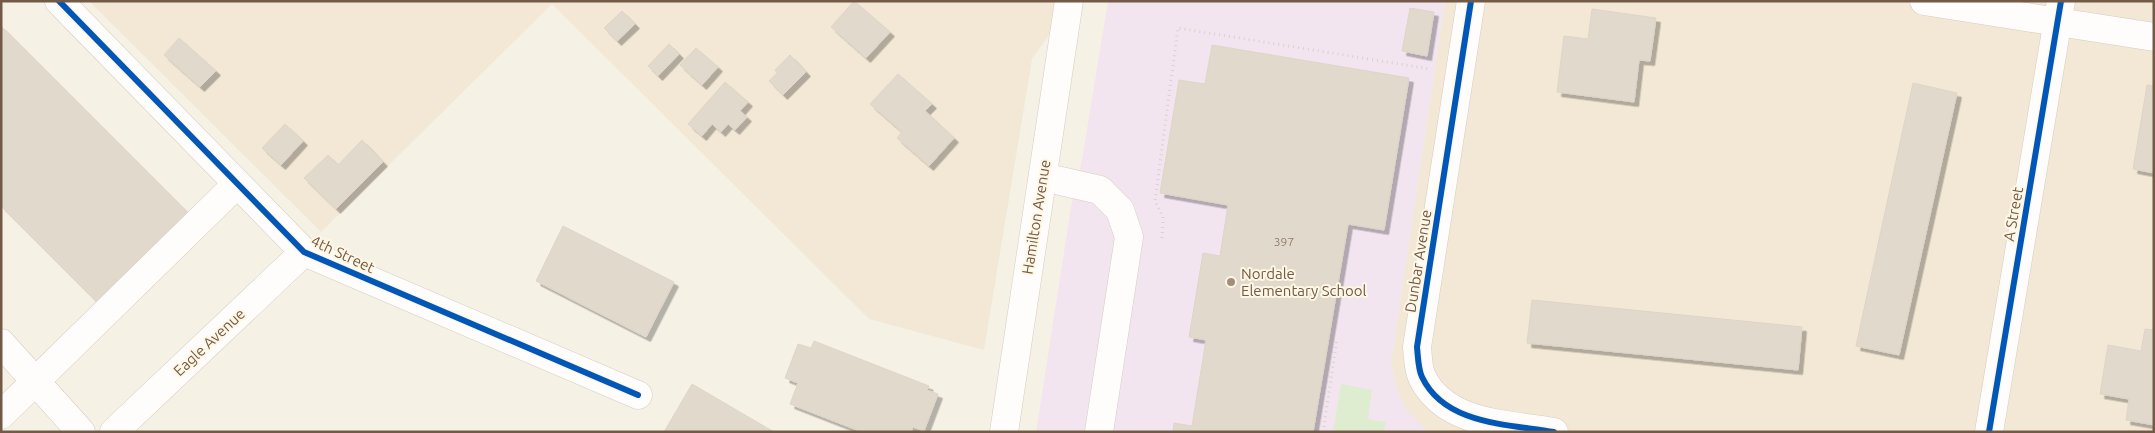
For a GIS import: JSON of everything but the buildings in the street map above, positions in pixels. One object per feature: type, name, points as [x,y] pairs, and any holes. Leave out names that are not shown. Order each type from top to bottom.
[{"type":"street","name":"4th Street","points":[[59,1],[304,252],[638,395]]},
{"type":"street","name":"Hamilton Avenue","points":[[1004,432],[1069,1]]},
{"type":"street","name":"Dunbar Avenue","points":[[1471,1],[1417,347],[1421,375],[1435,398],[1472,419],[1554,432]]},
{"type":"street","points":[[1924,1],[2060,12],[2154,37]]},
{"type":"street","name":"A Street","points":[[1989,432],[2060,12]]},
{"type":"street","points":[[1043,176],[1100,190],[1120,210],[1129,237],[1099,432]]},
{"type":"street","points":[[1,416],[237,184]]},
{"type":"street","name":"Eagle Avenue","points":[[114,432],[304,252]]},
{"type":"street","points":[[1,343],[81,432]]},
{"type":"path","points":[[1161,241],[1163,218],[1155,200],[1178,28],[1460,74]]},
{"type":"path","points":[[1323,432],[1337,339]]},
{"type":"shaded area","points":[[89,1],[1073,1],[1032,59],[984,350],[869,319],[552,4],[321,232]]},
{"type":"shaded area","name":"Nordale Elementary School","points":[[1108,1],[1445,1],[1391,363],[1395,383],[1404,407],[1428,432],[1036,432],[1072,201],[1082,160]]},
{"type":"shaded area","points":[[1445,1],[2154,1],[2154,432],[1428,432],[1404,408],[1395,383],[1391,363]]},
{"type":"green space","points":[[1341,384],[1372,390],[1368,419],[1386,422],[1384,432],[1333,432]]},
{"type":"cycle path","points":[[59,1],[304,252],[638,395]]},
{"type":"cycle path","points":[[1471,1],[1417,347],[1419,366],[1422,377],[1432,393],[1446,405],[1462,413],[1498,424],[1554,432]]},
{"type":"cycle path","points":[[1989,432],[2061,1]]},
{"type":"place","name":"Nordale Elementary School","points":[[1231,282]]}]
